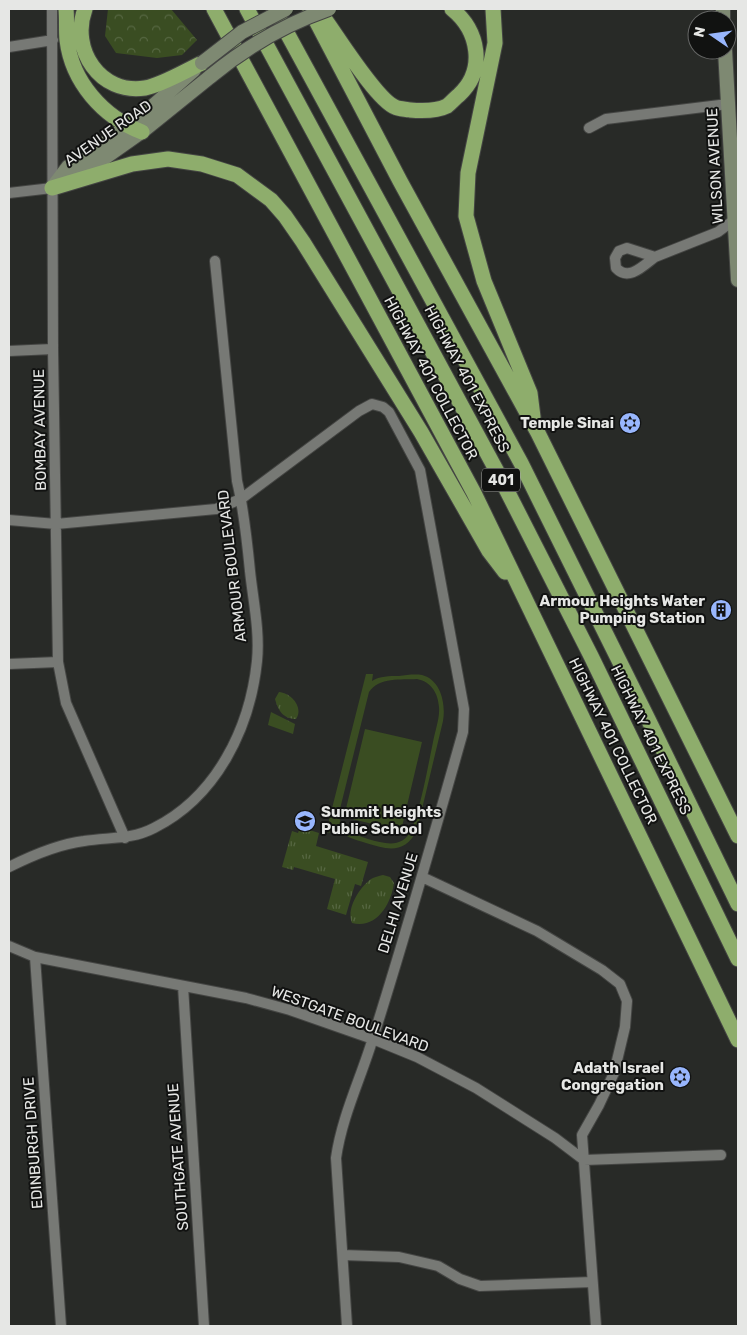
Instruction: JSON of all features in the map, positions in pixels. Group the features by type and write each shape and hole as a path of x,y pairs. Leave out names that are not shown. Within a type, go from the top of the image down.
{"highway":[{"path":"66,9 67,40 76,72 91,96 108,112 126,126 142,132"},
{"path":"85,9 81,18 81,41 85,56 94,69 112,83 129,89 145,88 202,63"},
{"path":"201,9 242,63"},
{"name":"HIGHWAY 401 COLLECTOR","path":"214,9 474,493 738,1040"},
{"name":"HIGHWAY 401 EXPRESS","path":"248,9 496,469 587,649 738,959"},
{"name":"HIGHWAY 401 EXPRESS","path":"274,9 521,464 738,904"},
{"path":"312,9 326,20 374,89 394,107 428,111 447,106 466,89 474,69 477,51 472,32 462,17 452,9"},
{"path":"312,9 400,181 534,426 738,836"},
{"path":"493,9 495,43 468,174 466,216 484,280 530,392 534,426"},
{"path":"52,188 132,164 168,159 202,164 237,174 271,200 303,242 421,432 490,551 527,601"}],"main road":[{"name":"AVENUE ROAD","path":"52,188 68,167 104,144 242,32 286,9"},
{"name":"AVENUE ROAD","path":"52,188 79,177 142,132 230,60 301,19 329,9"},
{"name":"WILSON AVENUE","path":"726,60 738,280"}],"street":[{"name":"BOMBAY AVENUE","path":"52,9 53,350 58,662 66,703 125,838"},
{"path":"9,47 53,40"},
{"path":"589,128 606,119 728,104"},
{"path":"9,193 52,188"},
{"path":"655,257 718,232 736,219"},
{"name":"ARMOUR BOULEVARD","path":"9,866 34,855 83,841 125,838 152,829 182,812 204,791 224,762 239,730 252,691 257,660 257,642 241,499 237,481 216,261"},
{"path":"9,351 53,350"},
{"name":"DELHI AVENUE","path":"241,499 358,412 372,404 383,407 389,412 420,470 464,709 463,732 422,877 373,1039 339,1136 336,1158 347,1326"},
{"path":"9,520 56,524 216,509 241,499"},
{"path":"9,664 58,662"},
{"path":"422,877 537,931 602,970 620,984 627,1001 625,1027 614,1073 582,1135 596,1326"},
{"name":"WESTGATE BOULEVARD","path":"9,946 35,957 246,998 373,1039 418,1057 476,1088 555,1138 584,1160"},
{"name":"EDINBURGH DRIVE","path":"35,957 61,1326"},
{"name":"SOUTHGATE AVENUE","path":"182,986 204,1326"},
{"path":"584,1160 721,1156"},
{"path":"343,1255 399,1257 438,1266 460,1279 480,1286 592,1282"}],"green space":[{"path":"108,9 171,9 197,40 182,55 157,58 116,53 105,36"},
{"path":"366,674 373,674 372,681 385,677 422,675 434,682 443,700 444,714 417,830 412,838 401,847 389,848 353,839 342,833 336,826 334,833 326,832","holes":["417,679 427,683 436,693 439,711 419,808 412,829 403,840 393,843 375,841 348,831 344,828 339,813 369,692 378,684 391,680"]},
{"path":"279,692 288,695 295,701 298,710 296,719 284,716 278,707 275,699"},
{"path":"271,712 295,724 293,734 268,725"},
{"path":"365,729 422,742 401,831 344,817"},
{"path":"300,827 319,833 316,846 368,862 361,886 355,884 346,915 327,909 335,879 294,867 293,870 282,867 292,831 298,833"},
{"path":"383,875 390,877 394,883 386,906 375,919 369,922 361,924 352,923 352,905 358,893 371,879"}],"place":[{"name":"Temple Sinai","path":"630,423"},
{"name":"Armour Heights Water Pumping Station","path":"721,610"},
{"name":"Summit Heights Public School","path":"305,821"},
{"name":"Adath Israel Congregation","path":"680,1077"}]}
